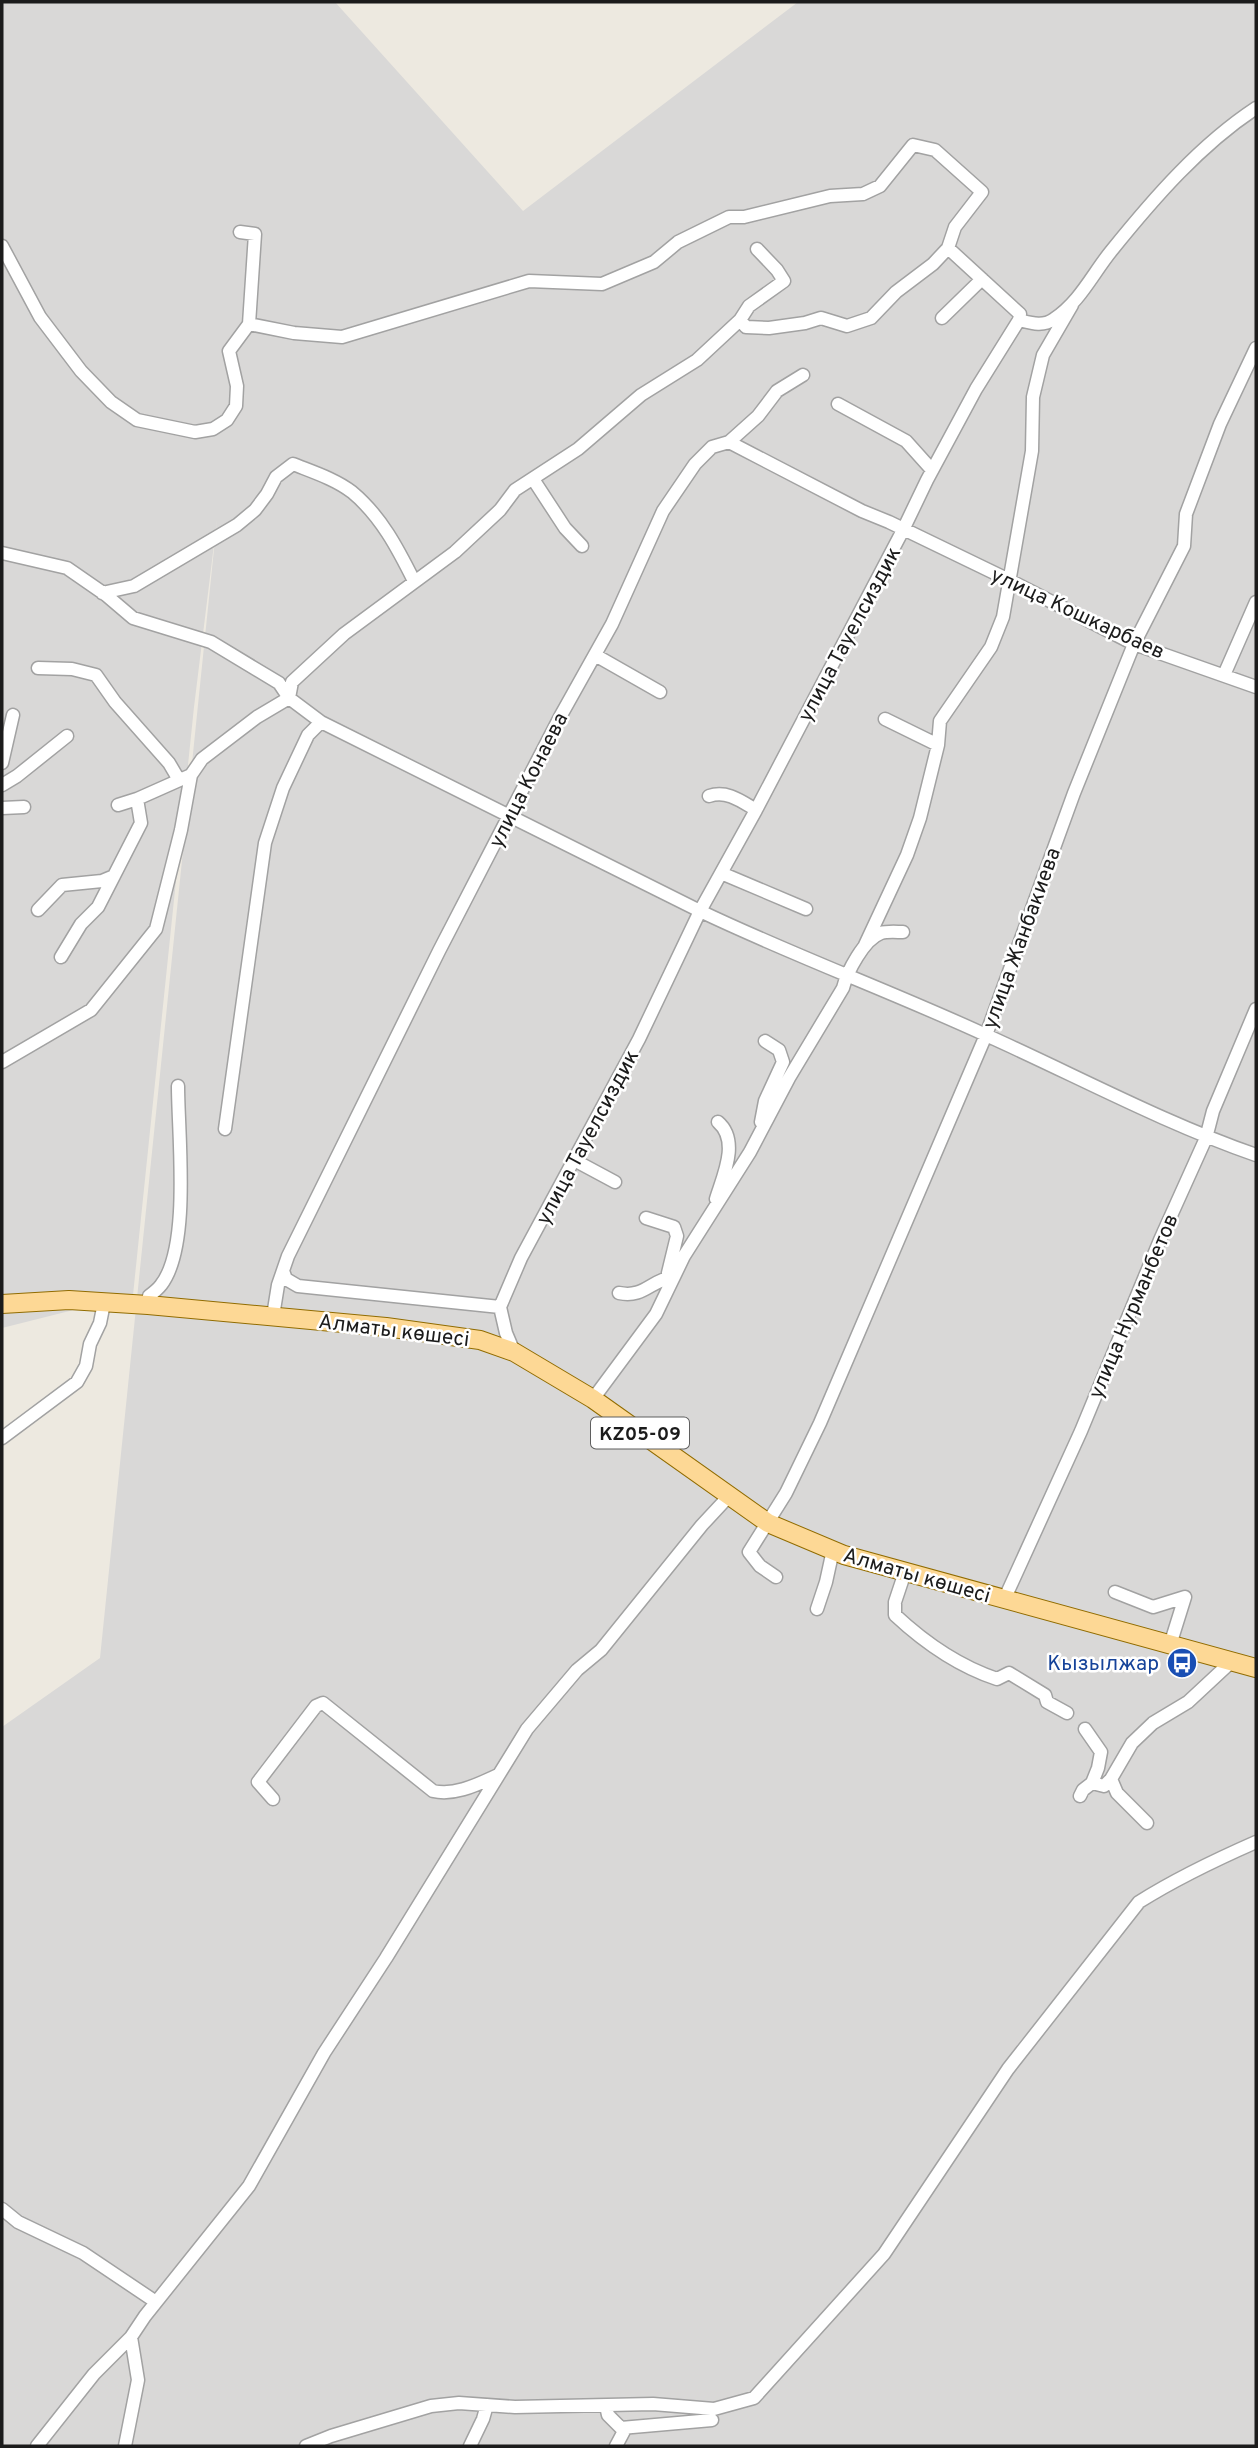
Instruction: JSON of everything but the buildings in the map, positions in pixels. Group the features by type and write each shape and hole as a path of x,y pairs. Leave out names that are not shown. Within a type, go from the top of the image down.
{"main road":[{"name":"Алматы көшесі","path":"2,1304 69,1300 148,1305 432,1332 480,1340 514,1352 593,1399 768,1523 833,1550 905,1572 1256,1668"}],"street":[{"path":"593,1399 656,1314 672,1277 759,1136 789,1078 843,988 846,975 865,945 907,855 920,818 938,745 940,721 991,647 1003,617 1032,451 1033,397 1047,349 1072,305 1109,253 1151,202 1228,127 1256,108"},
{"path":"249,324 294,333 342,337 529,281 602,284 654,262 678,243 729,217 744,217 830,196 863,194 880,186 913,145 935,150 982,192 955,227 948,248 933,264 896,292 871,318 847,326 821,318 769,328 747,327 740,320"},
{"path":"2,246 40,317 81,371 111,401 136,420 195,432 214,429 227,420 236,406 237,386 229,351 249,324 255,234 240,232"},
{"path":"948,248 1020,314 1019,320 1036,325 1052,321 1072,305"},
{"path":"118,804 137,799 185,778 202,759 257,717 289,698 292,682 300,674 344,634 455,552 500,510 515,490 578,449 641,395 697,360 740,320 749,306 784,281 757,250"},
{"path":"942,318 982,279"},
{"name":"улица Тауелсиздик","path":"500,1307 521,1258 639,1040 700,911 756,810 932,470 976,389 1019,320"},
{"path":"1036,325 1047,337 1047,349"},
{"name":"улица Жанбакиева","path":"776,1577 760,1566 749,1552 786,1493 820,1423 986,1035 1074,793 1134,644 1184,546 1186,514 1220,424 1256,348"},
{"name":"улица Конаева","path":"273,1316 283,1271 346,1138 510,816 612,624 663,511 695,464 712,447 729,442 758,416 777,391 803,375"},
{"path":"838,404 906,441 932,470"},
{"path":"729,442 903,530"},
{"path":"102,593 134,586 237,525 256,510 276,477 293,464 330,479 352,492 386,528 414,582"},
{"path":"533,479 565,528 582,546"},
{"name":"улица Кошкарбаев","path":"903,530 1134,644 1256,687"},
{"path":"2,553 67,568 133,618 211,642 279,683 289,698 321,722 700,911 986,1035 1206,1138 1256,1155"},
{"path":"1224,676 1256,602"},
{"path":"594,655 660,692"},
{"path":"38,668 72,668 96,675 115,702 169,764 185,778"},
{"path":"2,763 13,715"},
{"path":"885,719 938,745"},
{"path":"225,1129 265,843 283,788 308,735 321,722"},
{"path":"2,785 67,736"},
{"path":"2,1062 91,1010 156,929 181,830 185,778"},
{"path":"709,796 719,793 732,796 756,810"},
{"path":"61,957 81,924 98,907 141,823 137,799"},
{"path":"2,808 23,807"},
{"path":"721,873 806,909"},
{"path":"38,910 62,885 102,881 114,876"},
{"path":"865,945 881,933 903,932"},
{"name":"улица Нурманбетов","path":"1004,1600 1071,1454 1165,1228 1206,1138 1213,1111 1256,1009"},
{"path":"759,1136 765,1101 783,1062 779,1050 765,1041"},
{"path":"148,1305 149,1296 162,1285 169,1271 177,1244 182,1203 178,1086"},
{"path":"708,1219 727,1164 730,1141 718,1122"},
{"path":"574,1160 615,1182"},
{"path":"646,1218 674,1227 677,1236 668,1273 672,1277"},
{"path":"283,1271 286,1279 298,1286 500,1307 514,1352"},
{"path":"619,1293 632,1296 647,1290 662,1279 672,1277"},
{"path":"2,1438 77,1382 86,1366 90,1344 100,1323 104,1303"},
{"path":"37,2446 93,2374 131,2337 249,2186 324,2053 386,1958 527,1729 577,1670 601,1650 693,1536 729,1496"},
{"path":"817,1609 827,1582 833,1550"},
{"path":"905,1572 895,1602 895,1615 916,1634 976,1672 997,1679 1009,1674 1045,1695 1047,1702 1067,1713"},
{"path":"1115,1592 1153,1607 1185,1597 1170,1646"},
{"path":"1091,1783 1104,1786 1132,1743 1153,1723 1188,1702 1231,1662"},
{"path":"273,1799 258,1782 317,1706 323,1703 433,1791 460,1791 499,1775"},
{"path":"1080,1796 1091,1783 1101,1752 1085,1729"},
{"path":"1111,1779 1117,1793 1147,1823"},
{"path":"306,2446 431,2406 459,2403 515,2407 653,2404 714,2409 754,2398 884,2254 1008,2069 1139,1902 1168,1883 1256,1842"},
{"path":"2,2209 18,2222 83,2253 156,2302"},
{"path":"125,2446 138,2380 131,2337"},
{"path":"470,2446 483,2420 487,2404"},
{"path":"606,2406 608,2415 624,2431 615,2446"},
{"path":"621,2428 712,2420"}],"shaded area":[{"path":"2,2 335,2 523,211 798,2 1256,2 1256,2446 2,2446 2,1727 100,1658 217,520 194,707 133,1295 2,1328"}],"place":[{"name":"Кызылжар","path":"1182,1663"}]}
